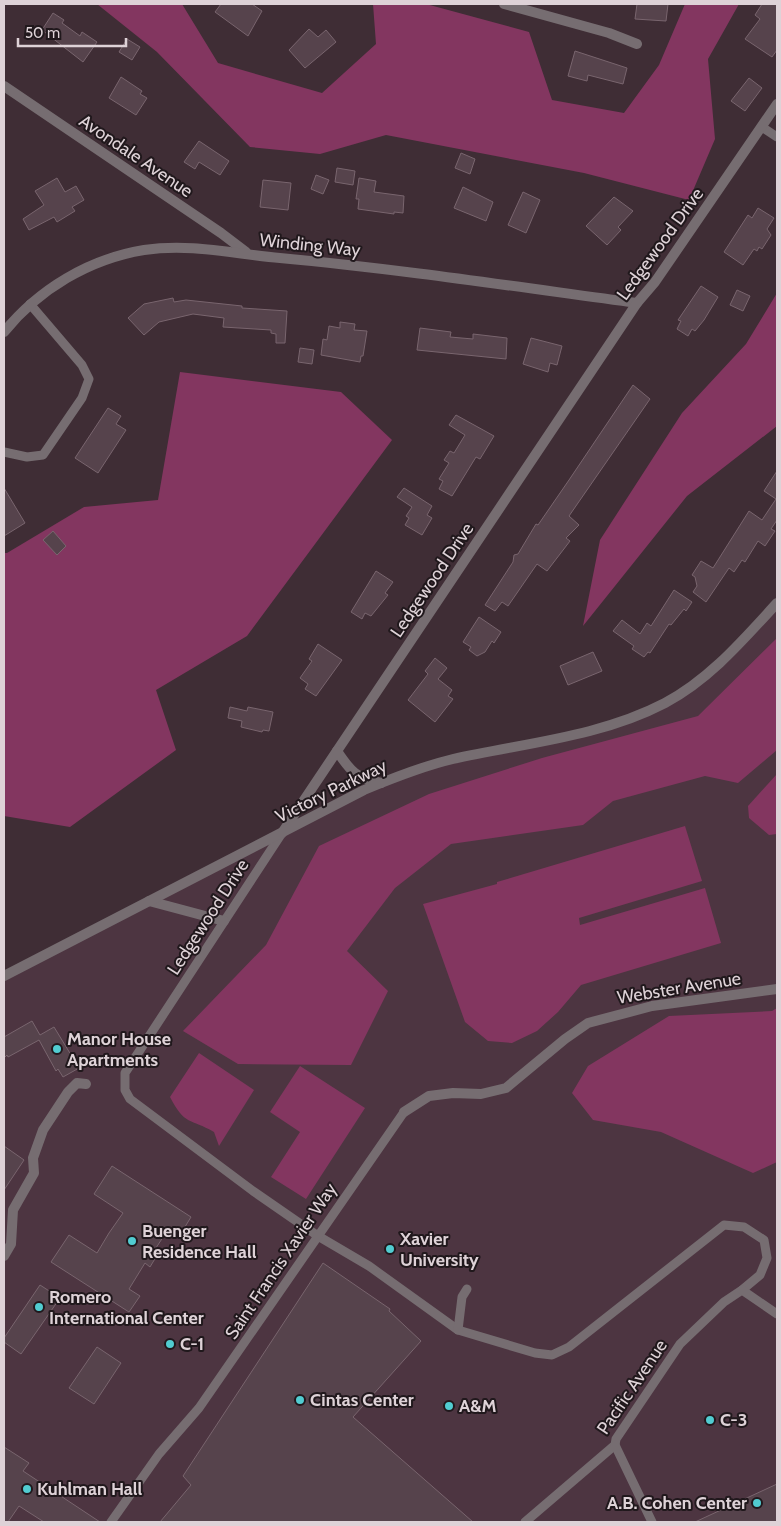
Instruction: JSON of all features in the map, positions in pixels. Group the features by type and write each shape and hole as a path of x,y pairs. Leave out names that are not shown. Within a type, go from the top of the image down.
{"street":[{"path":"504,4 609,33 636,44"},
{"name":"Avondale Avenue","path":"4,86 221,233 249,255"},
{"name":"Ledgewood Drive","path":"282,833 637,303 655,282 777,104"},
{"name":"Winding Way","path":"4,332 30,304 68,277 92,265 144,250 197,247 637,303"},
{"name":"Victory Parkway","path":"4,976 282,833 322,810 382,783 451,759 610,726 642,714 666,702 708,673 736,648 777,603"},
{"path":"337,751 350,772 364,779 382,783"},
{"path":"149,901 224,921"},
{"name":"Webster Avenue","path":"404,1112 429,1096 453,1093 481,1094 506,1088 565,1039 588,1023 602,1018 652,1006 777,989"},
{"path":"4,1256 11,1244 7,1233 13,1210 34,1173 34,1158 43,1130 68,1092 77,1083 86,1084"}],"lane":[{"path":"762,126 777,137"},
{"path":"4,452 27,457 43,455 82,398 89,378 82,365 30,304"},
{"name":"Ledgewood Drive","path":"124,1080 125,1073 282,833"},
{"name":"Pacific Avenue","path":"124,1080 130,1099 208,1158 318,1236 370,1266 458,1330 535,1353 552,1355 569,1347 724,1225 744,1227 764,1240 767,1258 760,1275 724,1302 680,1344 616,1439 615,1445 525,1522"},
{"name":"Saint Francis Xavier Way","path":"111,1522 159,1454 194,1414 404,1112"},
{"path":"458,1330 462,1297 467,1289"},
{"path":"742,1290 777,1314"},
{"path":"615,1445 652,1522"}],"shaded area":[{"path":"97,4 182,4 218,63 322,93 376,44 373,4 426,4 529,32 552,100 624,113 659,65 685,4 739,4 708,59 715,139 689,200 584,173 386,135 320,154 250,147 157,52"},
{"path":"777,293 777,426 687,496 583,626 600,540 682,413 746,344"},
{"path":"180,372 341,392 392,440 247,636 156,690 176,750 70,827 4,816 4,553 84,507 158,500"},
{"name":"Xavier University","path":"777,603 777,1522 4,1522 4,976 407,773 610,726 695,684"},
{"path":"777,638 777,750 738,783 705,776 613,801 583,825 451,844 395,888 347,951 388,991 351,1065 238,1064 183,1031 266,945 319,846 429,794 542,758 698,716"},
{"path":"777,774 777,834 769,835 749,818 748,806"},
{"path":"685,826 702,881 579,918 580,925 705,888 721,943 581,985 558,1012 537,1031 512,1043 488,1041 465,1022 423,904 497,884 497,882"},
{"path":"777,1008 777,1162 753,1173 661,1132 593,1120 572,1093 588,1066 669,1016 772,1011"},
{"path":"199,1053 254,1090 219,1146 214,1132 184,1117 170,1097"},
{"path":"300,1066 365,1108 306,1199 271,1177 300,1132 270,1112"}],"building":[{"path":"221,4 252,4 262,11 248,36 215,12"},
{"path":"637,4 668,4 666,21 635,19"},
{"path":"762,4 777,4 777,50 772,57 745,39 760,19 755,15"},
{"path":"53,13 64,20 62,23 80,36 82,32 97,42 83,62 42,30"},
{"path":"309,29 318,37 326,30 336,42 305,68 289,50"},
{"path":"127,39 140,47 132,60 119,52"},
{"path":"575,51 627,68 623,84 588,75 587,81 568,76"},
{"path":"121,77 142,91 140,94 147,98 136,115 109,98"},
{"path":"749,78 762,88 745,111 731,101"},
{"path":"199,141 229,161 220,175 199,162 195,169 184,162"},
{"path":"461,153 475,159 470,174 455,168"},
{"path":"337,168 355,171 353,185 335,182"},
{"path":"316,175 329,180 323,194 311,189"},
{"path":"57,178 65,192 76,186 84,200 72,207 75,211 57,222 54,217 29,230 23,219 44,205 35,191"},
{"path":"359,178 376,181 374,192 404,196 403,213 394,212 394,214 358,209 359,199 356,199"},
{"path":"263,180 291,183 288,210 260,207"},
{"path":"463,187 493,202 486,221 454,208"},
{"path":"523,192 540,200 526,233 508,225"},
{"path":"614,197 633,211 618,227 621,230 607,245 586,226"},
{"path":"758,208 774,218 767,229 771,235 762,249 759,247 757,251 754,249 743,265 724,252 748,215 752,218"},
{"path":"701,286 718,297 704,320 695,331 692,329 688,336 677,329 681,321 678,320"},
{"path":"737,290 750,296 743,311 730,305"},
{"path":"173,298 174,302 186,300 242,306 242,308 287,311 285,343 276,343 276,334 271,333 271,330 223,327 224,318 193,314 159,322 144,335 128,318 144,304"},
{"path":"340,322 355,324 354,330 367,331 363,356 361,356 360,362 321,355 323,339 327,340 329,326 340,328"},
{"path":"420,328 451,332 450,337 473,339 473,334 507,338 506,359 417,350"},
{"path":"531,338 562,346 557,365 550,363 548,372 523,364"},
{"path":"300,348 314,350 312,364 298,362"},
{"path":"633,385 650,399 569,516 579,525 566,538 570,541 547,571 537,564 508,606 502,602 495,611 485,605 513,562 514,555 518,554 536,524 538,525"},
{"path":"108,408 121,416 116,424 126,430 98,473 75,458"},
{"path":"456,415 494,436 480,459 476,457 452,496 439,489 443,481 439,479 449,463 444,460 450,451 454,453 465,435 449,425"},
{"path":"777,471 777,520 771,529 775,531 765,546 758,541 745,562 742,560 734,572 729,568 706,602 693,592 697,586 695,577 692,575 701,561 713,568 749,511 762,520 776,499 764,491"},
{"path":"4,488 25,523 4,536"},
{"path":"404,488 432,506 427,515 432,518 422,535 405,525 409,518 406,516 412,507 397,497"},
{"path":"53,531 66,546 57,555 43,540"},
{"path":"376,571 393,582 385,593 388,595 371,616 365,613 362,619 351,612"},
{"path":"674,590 692,602 686,611 684,609 671,625 669,624 650,653 648,652 644,657 632,649 634,646 613,631 622,620 640,634 647,623 651,626"},
{"path":"479,617 501,632 485,652 477,656 469,650 471,647 463,642"},
{"path":"318,644 342,660 316,696 305,689 308,684 300,678 312,661 309,659"},
{"path":"593,652 602,671 568,685 560,666"},
{"path":"435,658 447,668 438,679 452,690 448,696 453,699 435,722 408,700 428,674 425,671"},
{"path":"230,707 247,711 248,707 273,712 269,731 263,730 262,732 241,727 242,721 228,718"},
{"name":"Manor House Apartments","path":"32,1021 40,1035 54,1027 79,1068 63,1077 58,1069 56,1071 39,1040 4,1058 4,1037"},
{"path":"4,1146 24,1160 4,1190"},
{"name":"Buenger Residence Hall","path":"112,1166 191,1217 180,1235 169,1228 152,1254 156,1257 150,1267 145,1263 129,1289 140,1296 129,1312 51,1262 69,1235 97,1253 123,1213 94,1194"},
{"name":"Cintas Center","path":"323,1263 390,1309 389,1311 421,1341 353,1417 473,1522 160,1522 191,1485 183,1476"},
{"path":"40,1285 60,1298 21,1354 4,1342 4,1338"},
{"path":"97,1347 121,1363 94,1404 69,1388"},
{"name":"Kuhlman Hall","path":"4,1447 29,1463 23,1471 100,1522 44,1522 19,1506 8,1522 4,1522"},
{"name":"A.B. Cohen Center","path":"777,1484 777,1522 695,1522"}],"place":[{"name":"Manor House Apartments","path":"57,1049"},
{"name":"Buenger Residence Hall","path":"132,1241"},
{"name":"Xavier University","path":"390,1249"},
{"name":"Romero International Center","path":"39,1307"},
{"name":"C-1","path":"170,1344"},
{"name":"Cintas Center","path":"300,1400"},
{"name":"A&M","path":"449,1406"},
{"name":"C-3","path":"710,1420"},
{"name":"Kuhlman Hall","path":"27,1489"},
{"name":"A.B. Cohen Center","path":"757,1503"}]}
